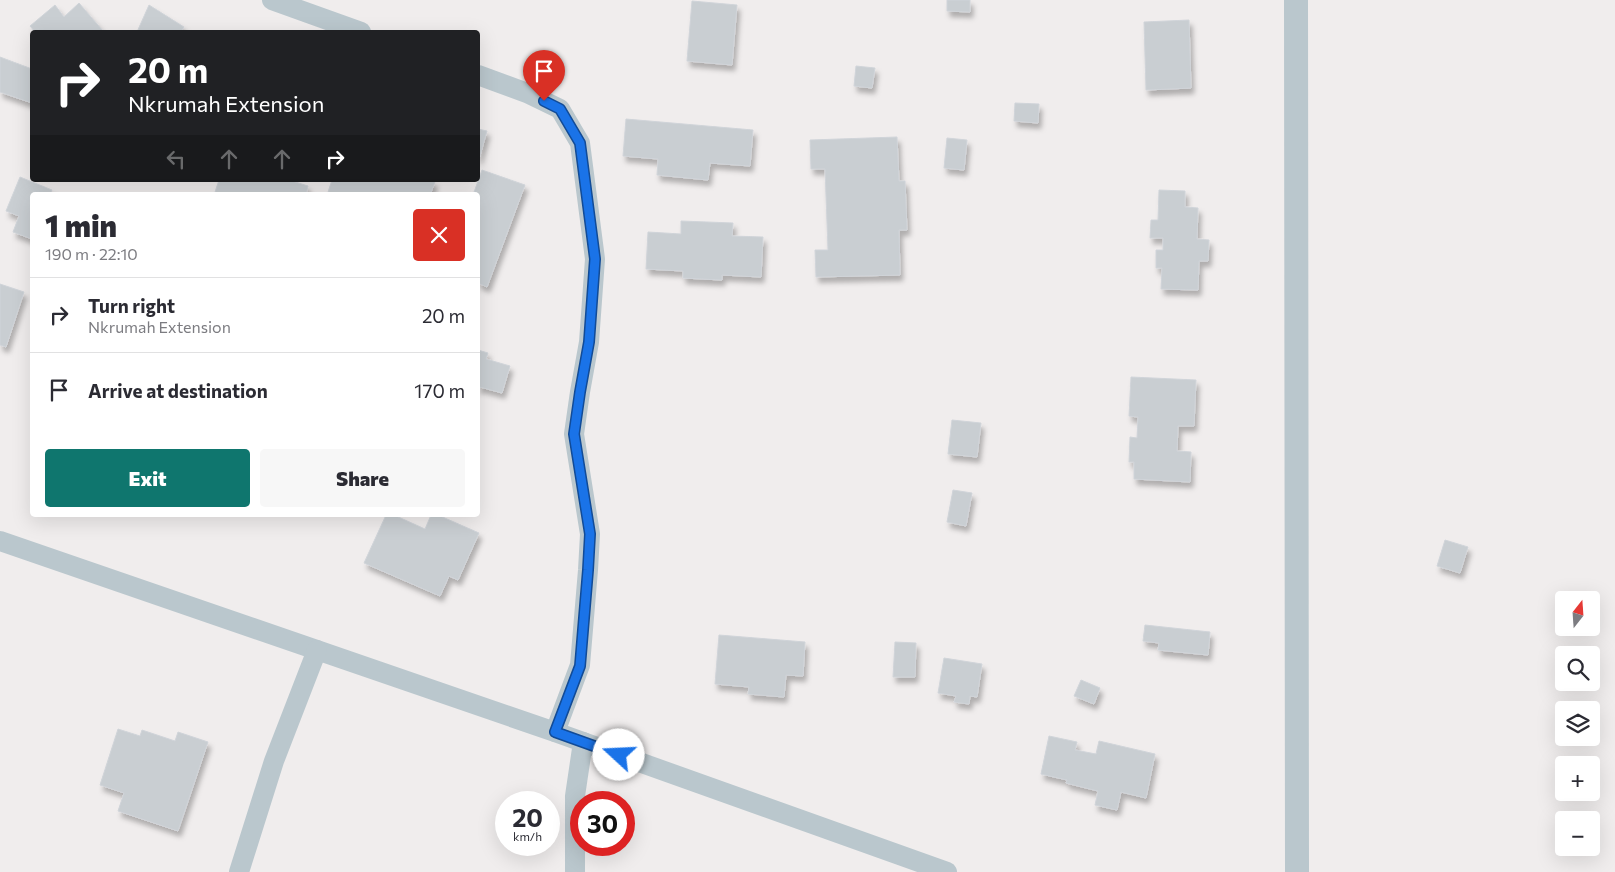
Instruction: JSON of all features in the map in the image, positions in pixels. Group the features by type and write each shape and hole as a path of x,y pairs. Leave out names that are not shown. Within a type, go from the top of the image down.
{"street":[{"path":"272,0 355,30"},
{"path":"1296,0 1296,872"},
{"path":"480,75 528,93 560,109 580,143 595,259 589,342 574,434 590,534 580,666 555,732"},
{"path":"0,542 555,732 947,872"},
{"path":"240,872 274,761 317,650"},
{"path":"575,872 575,796 583,742"}],"building":[{"path":"947,0 970,0 970,12 947,11"},
{"path":"692,1 737,5 732,65 687,61"},
{"path":"79,3 102,30 33,30 30,26 55,5 64,17"},
{"path":"149,5 184,27 182,30 138,30"},
{"path":"1189,20 1191,88 1146,90 1144,22"},
{"path":"0,57 30,68 30,102 0,92"},
{"path":"856,66 875,68 872,88 854,86"},
{"path":"1015,103 1039,104 1038,123 1014,121"},
{"path":"626,119 753,130 750,166 710,163 708,180 657,175 658,159 623,156"},
{"path":"480,129 487,131 480,156"},
{"path":"897,137 899,181 905,181 907,230 899,230 900,275 816,277 815,250 828,250 825,169 811,169 810,140"},
{"path":"947,138 967,140 964,170 944,168"},
{"path":"482,170 525,185 487,287 480,284 480,192 474,192 478,182 480,182"},
{"path":"20,177 52,190 51,192 30,192 30,238 13,232 19,216 6,211"},
{"path":"218,182 295,182 308,186 307,192 215,192"},
{"path":"331,182 435,182 431,192 328,192"},
{"path":"1159,190 1185,191 1185,207 1198,208 1197,239 1209,240 1208,261 1199,261 1198,290 1161,289 1162,268 1156,268 1156,250 1163,250 1163,238 1150,238 1151,220 1158,220"},
{"path":"681,221 733,223 732,236 763,237 761,277 722,275 722,280 683,278 683,271 646,269 648,232 681,234"},
{"path":"0,284 24,292 6,347 0,345"},
{"path":"480,351 488,353 486,359 510,366 502,393 480,387"},
{"path":"1131,377 1196,380 1194,426 1178,426 1177,451 1191,452 1190,482 1134,479 1134,462 1129,462 1130,437 1137,438 1138,417 1129,416"},
{"path":"952,420 981,423 977,457 948,454"},
{"path":"953,490 972,493 966,526 947,522"},
{"path":"385,517 398,517 425,529 430,517 443,517 479,533 458,580 449,576 440,596 364,563"},
{"path":"1445,540 1468,547 1460,573 1437,566"},
{"path":"1145,625 1210,632 1208,655 1158,650 1159,643 1143,641"},
{"path":"719,635 805,642 803,676 786,675 784,697 748,694 749,687 715,684"},
{"path":"895,642 916,643 915,677 893,677"},
{"path":"944,658 982,664 977,697 970,696 969,704 954,702 956,696 938,693"},
{"path":"1081,680 1100,688 1094,704 1074,696"},
{"path":"118,729 140,736 142,730 175,741 178,732 208,742 178,831 118,811 124,793 100,785"},
{"path":"1049,736 1077,742 1075,750 1096,754 1099,741 1155,754 1146,798 1121,792 1117,810 1095,805 1098,791 1066,783 1067,780 1041,774"}],"route":[{"path":"544,101 560,109 580,143 595,259 594,294 589,342 574,434 590,534 580,666 555,732 619,755"}]}
